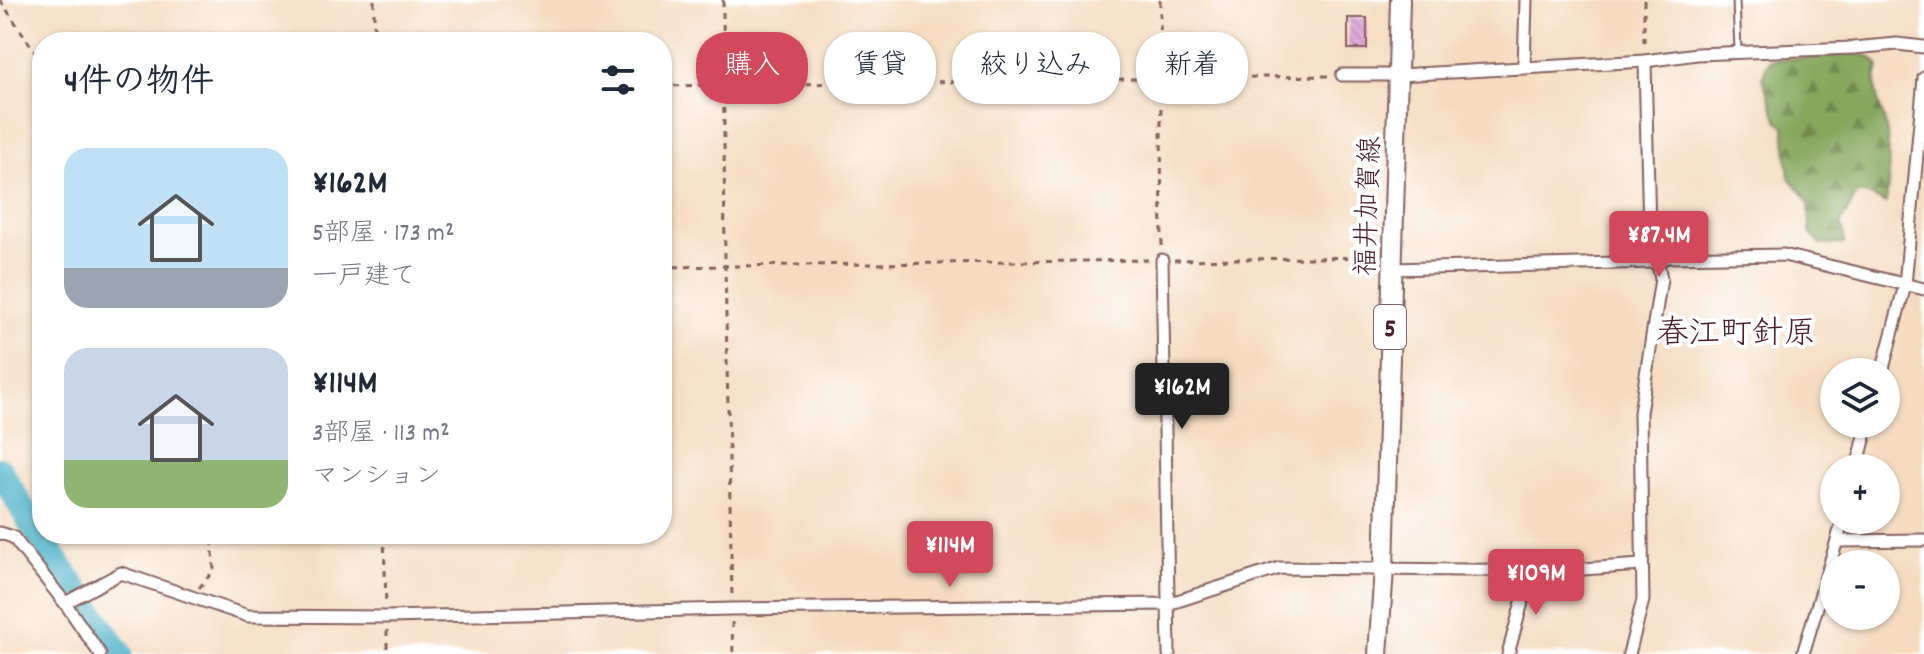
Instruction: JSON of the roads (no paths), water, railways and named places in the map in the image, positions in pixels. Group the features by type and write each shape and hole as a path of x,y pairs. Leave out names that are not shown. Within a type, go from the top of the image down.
{"main road":[{"name":"福井加賀線","path":"1379,653 1400,0"}],"street":[{"path":"1524,68 1526,0"},
{"path":"1342,75 1399,75 1645,61 1697,54 1897,44 1924,47"},
{"path":"1629,654 1643,600 1640,413 1661,279 1654,242 1649,233 1645,61"},
{"path":"1886,358 1905,285 1924,78"},
{"path":"1392,263 1657,262 1668,257 1784,255 1924,289"},
{"path":"1162,260 1169,654"},
{"path":"0,533 13,537 68,601 100,654"},
{"path":"1803,654 1840,534"},
{"path":"1838,541 1924,540"},
{"path":"68,601 121,573 248,616 387,617 1168,604 1280,568 1533,570 1642,565"},
{"path":"1508,654 1533,570"}],"lane":[{"path":"1736,0 1738,52"}],"waterway":[{"path":"0,470 32,525"},
{"path":"45,544 120,654"}],"district":[{"name":"春江町針原","path":"1736,331"}]}
